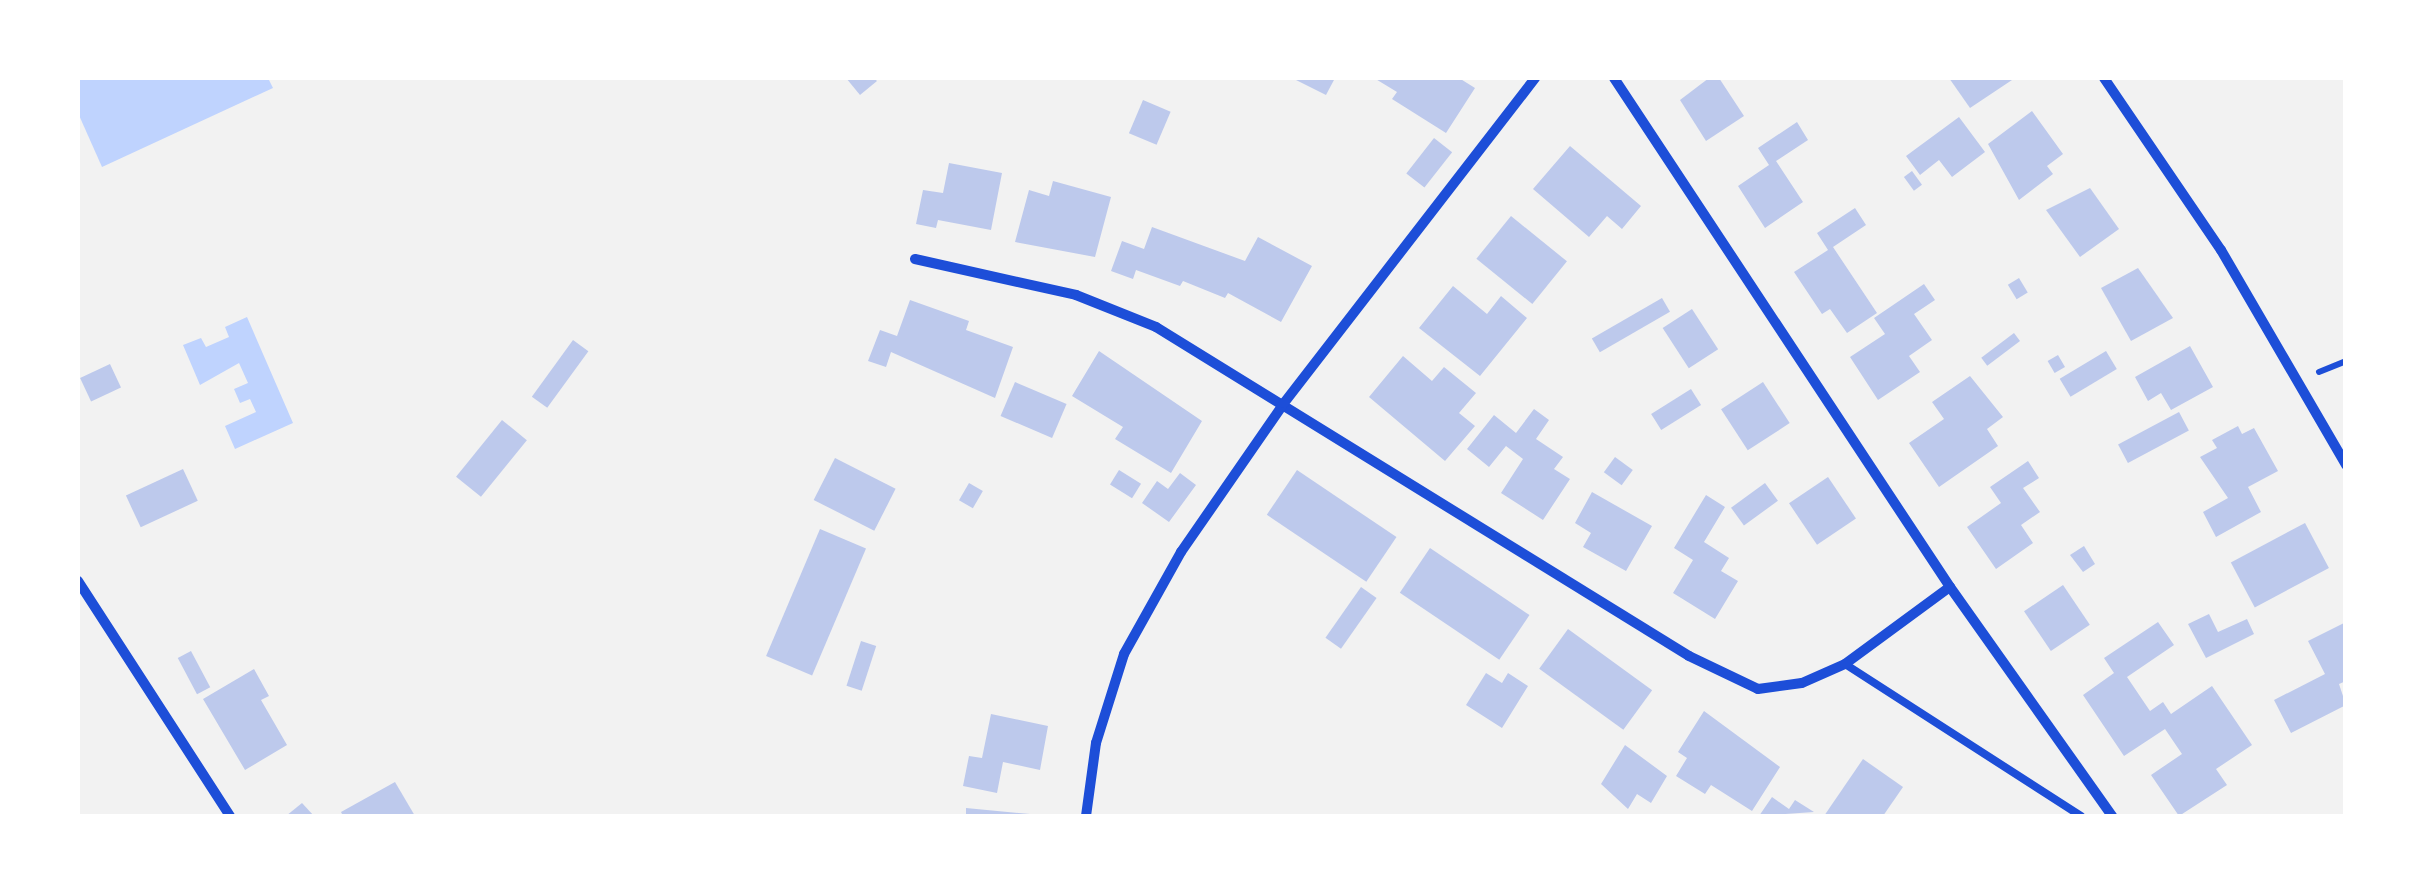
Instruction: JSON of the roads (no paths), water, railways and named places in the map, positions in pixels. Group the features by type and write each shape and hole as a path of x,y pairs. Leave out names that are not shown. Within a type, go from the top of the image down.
{"street":[{"path":"1086,816 1096,743 1124,654 1181,552 1284,403 1535,78"},
{"path":"1614,78 1950,587 2112,816"},
{"path":"2104,78 2221,250 2346,465"},
{"path":"915,259 1076,295 1156,327 1689,656 1758,689 1802,683 1845,664 1950,587"},
{"path":"78,581 230,816"}],"lane":[{"path":"1845,664 2081,816"}],"water":[{"path":"78,78 268,78 273,88 102,167 78,113"},
{"path":"247,317 293,423 235,449 225,426 256,412 250,399 240,403 234,389 248,383 239,363 200,385 183,345 201,338 206,347 229,337 225,327"}]}
